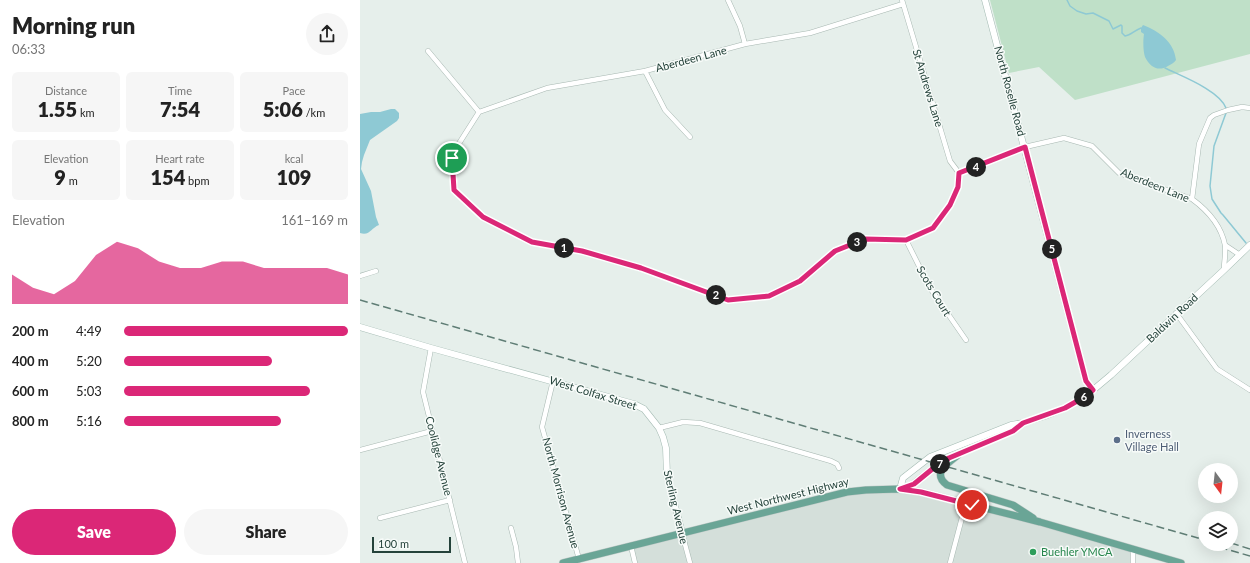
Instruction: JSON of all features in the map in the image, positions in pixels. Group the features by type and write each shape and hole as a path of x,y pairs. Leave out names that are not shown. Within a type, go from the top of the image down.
{"main road":[{"name":"North Roselle Road","path":"985,0 1086,381 1093,390"},
{"name":"Baldwin Road","path":"1023,423 1065,408 1093,390 1250,245"},
{"name":"West Colfax Street","path":"360,327 634,404 644,409 659,428"},
{"path":"900,489 914,484 939,464 1013,431 1023,423"},
{"path":"900,489 903,478 930,457 1011,425 1023,423"},
{"name":"Sterling Avenue","path":"659,428 665,442 668,475 682,533"},
{"path":"958,455 942,468 940,476 942,482 947,485 1013,505 1040,522"},
{"name":"West Northwest Highway","path":"563,563 847,492 900,489 921,492 1040,522 1181,563"}],"street":[{"path":"728,0 740,26 745,44"},
{"name":"Aberdeen Lane","path":"479,112 547,88 644,71 745,44 810,33 903,2"},
{"name":"St Andrews Lane","path":"903,2 950,161 959,173"},
{"path":"428,51 479,112 458,145 452,158 454,190 483,217 532,242 582,251 641,268 728,300 769,296 800,281 835,251 865,239 906,240 933,228 950,205 958,187 959,173"},
{"path":"644,71 665,110 690,137"},
{"path":"1192,199 1199,144 1210,118 1228,110 1250,108"},
{"name":"Aberdeen Lane","path":"959,173 1025,147 1064,138 1092,146 1119,173 1192,199 1202,206 1211,216 1225,245 1224,270"},
{"name":"Scots Court","path":"906,240 930,288 966,340"},
{"path":"1225,245 1240,255"},
{"path":"360,276 376,271"},
{"path":"1176,313 1217,369 1250,390"},
{"name":"Coolidge Avenue","path":"431,348 423,392 465,563"},
{"name":"North Morrison Avenue","path":"553,381 542,427 579,559"},
{"path":"659,428 683,422 700,423 831,461 837,464 839,468"},
{"path":"360,450 432,431"},
{"path":"380,518 450,500"},
{"path":"950,563 964,510 967,504"},
{"path":"511,528 518,563"},
{"name":"Sterling Avenue","path":"682,533 690,563"},
{"path":"631,546 635,563"},
{"path":"1133,550 1133,563"}],"shaded area":[{"path":"847,492 921,492 1133,550 1133,563 635,563 631,546"}],"green space":[{"path":"990,0 1250,0 1250,54 1075,100 1039,67 1009,73"}],"water":[{"path":"1143,25 1155,30 1165,38 1175,54 1176,60 1174,62 1161,69 1155,68 1149,63 1144,52 1144,34 1141,32"},
{"path":"395,109 399,113 399,118 370,140 362,162 361,169 371,191 379,225 368,233 363,234 360,233 360,114 380,112"}],"waterway":[{"path":"1067,0 1070,6 1077,11 1086,14 1093,13 1109,21 1113,29 1121,25 1122,33 1125,36 1141,28"},
{"path":"1165,68 1199,84 1216,95 1226,108"},
{"path":"1226,113 1214,146 1210,186 1212,199 1221,213 1246,243"}],"railway":[{"path":"360,300 1198,538"},
{"path":"1238,545 1250,549"},
{"path":"1232,551 1250,556"}],"place":[{"name":"Inverness Village Hall","path":"1117,440"},
{"name":"Buehler YMCA","path":"1033,552"}],"route":[{"path":"452,158 454,190 483,217 532,242 582,251 641,268 728,300 769,296 800,281 835,251 865,239 906,240 933,228 950,205 958,187 959,173 1025,147 1086,381 1093,390 1086,396 1065,408 1023,423 1013,431 949,458 936,466 914,484 900,489 921,492 972,505"}]}
